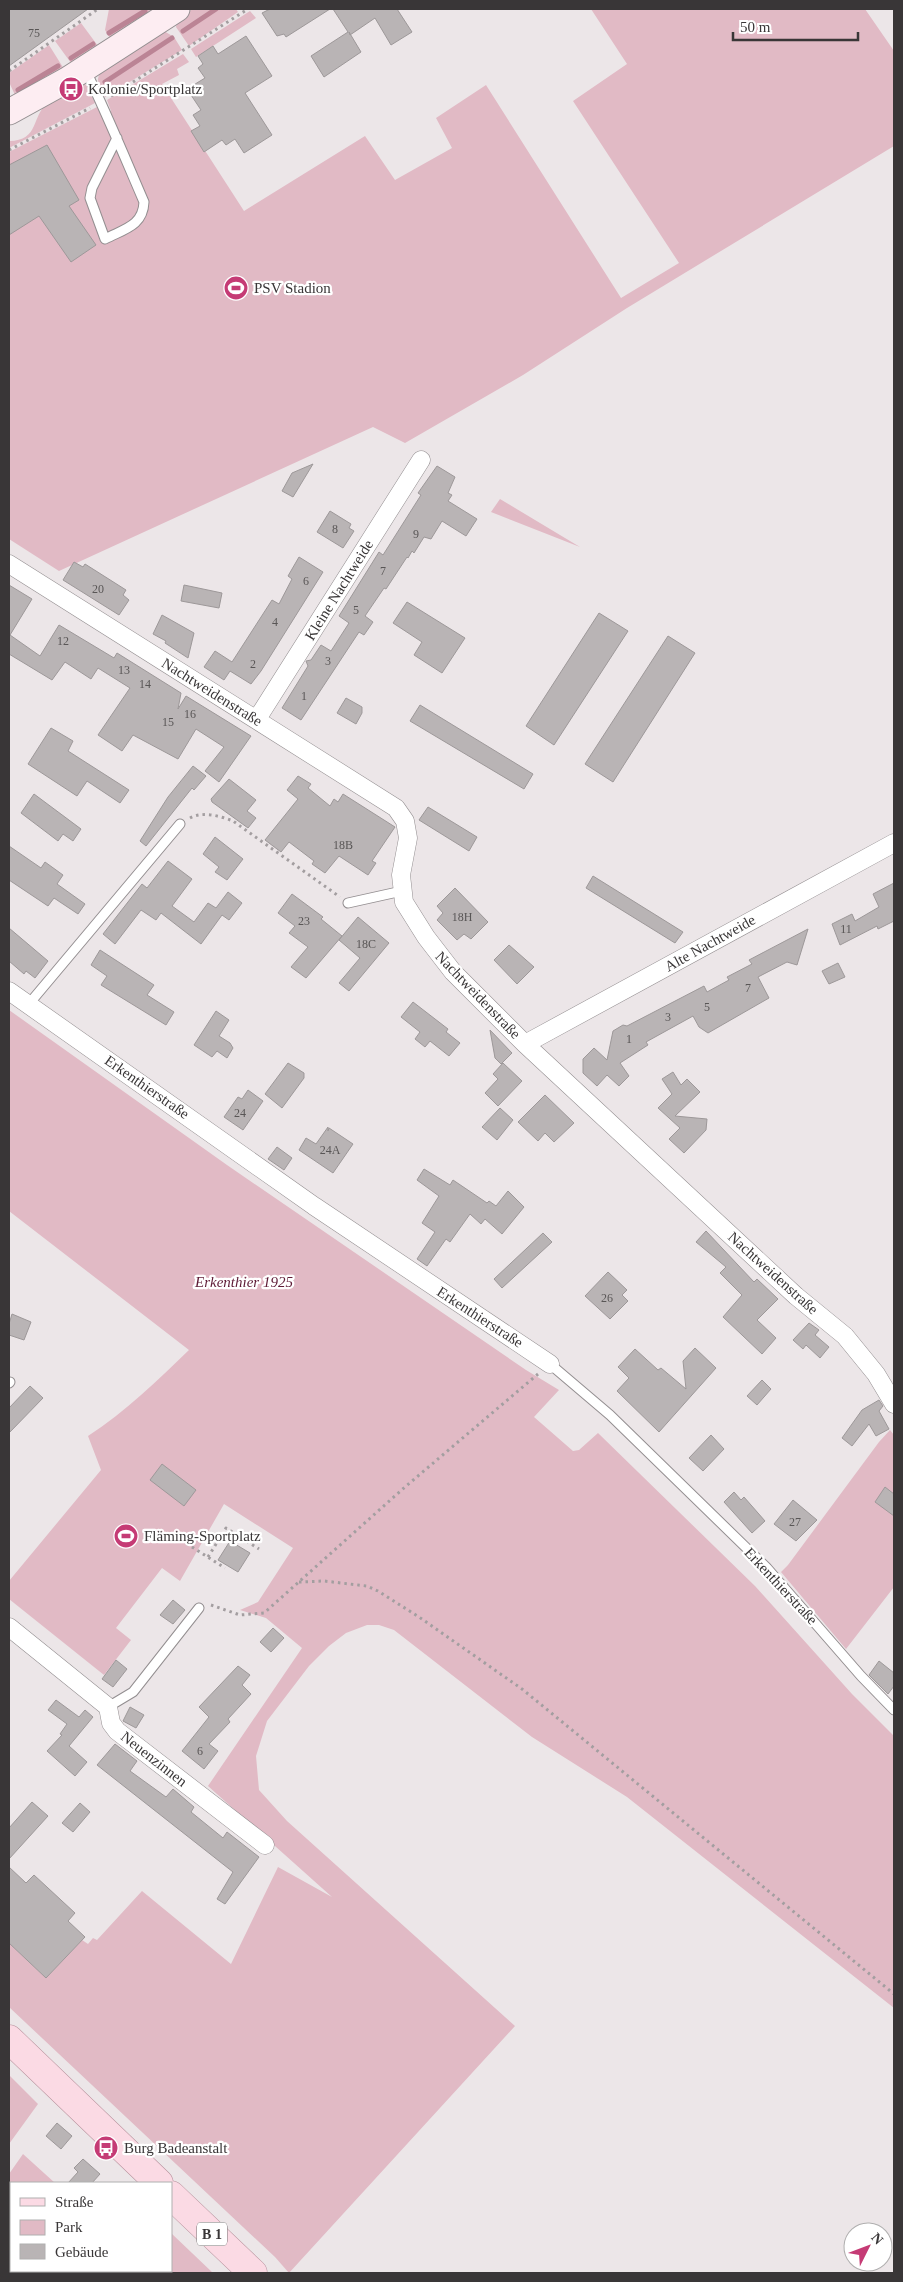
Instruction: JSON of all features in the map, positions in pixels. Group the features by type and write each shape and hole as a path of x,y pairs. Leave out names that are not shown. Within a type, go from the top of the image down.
{"main road":[{"path":"9,2038 158,2182"},
{"name":"B 1","path":"172,2196 253,2273"}],"street":[{"path":"9,112 85,68 177,9"},
{"name":"Kleine Nachtweide","path":"257,719 421,460"},
{"name":"Nachtweidenstraße","path":"9,564 387,801 401,813 405,821 408,838 402,875 402,891 409,913 442,959 525,1044 796,1296 845,1336 876,1374 894,1404"},
{"name":"Alte Nachtweide","path":"525,1044 894,843"},
{"name":"Erkenthierstraße","path":"9,991 314,1206 550,1364"},
{"name":"Neuenzinnen","path":"9,1627 108,1707 111,1723 118,1731 265,1845"}],"lane":[{"path":"85,68 117,138 144,202 144,214 137,222 105,239 90,198 92,188 117,138"},
{"path":"28,1005 180,824"},
{"path":"348,904 402,891"},
{"name":"Erkenthierstraße","path":"550,1364 610,1414 767,1568 861,1676 894,1710"},
{"path":"108,1707 133,1692 199,1608"}],"path":[{"path":"9,71 98,9"},
{"path":"9,150 101,102 248,9"},
{"path":"180,824 194,816 211,815 222,816 233,821 348,904"},
{"path":"199,1608 209,1604 240,1615 264,1613 405,1487 550,1364"},
{"path":"208,1557 226,1528 259,1549"},
{"path":"170,1533 225,1568"},
{"path":"299,1582 324,1581 367,1586 378,1591 427,1623 522,1689 894,1994"}],"green space":[{"path":"109,9 149,9 151,12 110,38 105,30"},
{"path":"192,9 236,9 238,12 189,46 176,27 177,22"},
{"name":"PSV Stadion","path":"591,9 865,9 894,51 894,146 627,308 523,375 405,443 373,427 59,571 9,539 9,208 19,202 9,175 9,152 97,107 102,116 111,111 107,100 183,54 189,62 177,69 179,75 162,84 244,211 365,136 395,180 452,148 436,118 486,85 621,298 679,263 573,101 627,64"},
{"path":"250,11 256,18 196,57 191,49"},
{"path":"81,23 98,46 71,63 55,41"},
{"path":"164,31 174,37 182,50 105,97 100,89 98,79 107,66 126,52"},
{"path":"49,45 64,69 15,95 9,82 9,73"},
{"path":"83,82 95,103 9,148 9,141 26,137 34,126 39,114 48,103"},
{"path":"500,499 580,547 491,512"},
{"name":"Erkenthier 1925","path":"9,1010 227,1165 526,1370 559,1390 534,1417 573,1451 579,1450 598,1433 755,1586 852,1694 894,1736 894,2008 627,1797 532,1737 394,1630 379,1625 367,1625 346,1633 329,1646 309,1666 267,1721 256,1756 259,1790 287,1821 515,2026 289,2273 275,2257 9,2007 9,1943 46,1978 82,1940 88,1944 93,1938 97,1940 142,1891 231,1964 278,1867 332,1897 208,1786 302,1648 266,1618 240,1610 258,1602 293,1548 224,1504 180,1581 162,1568 116,1628 131,1640 104,1675 9,1599 9,1581 101,1470 88,1436 128,1406 189,1350 9,1211"},
{"path":"890,1430 894,1435 894,1587 846,1649 781,1572"},
{"path":"9,2075 38,2104 9,2144"},
{"path":"23,2154 54,2182 10,2182 10,2272 172,2272 172,2234 213,2273 9,2273 9,2174"}],"building":[{"path":"9,9 88,9 9,66"},
{"path":"270,9 330,9 286,37 284,34 277,36 262,13"},
{"path":"333,9 397,9 412,32 391,45 375,18 351,35 361,52 324,77 311,56 348,32"},
{"path":"246,36 272,76 245,93 272,135 244,153 235,139 226,145 222,140 204,152 191,131 200,126 193,115 201,110 187,89 205,78 198,68 203,64 198,56 213,46 218,54"},
{"path":"47,145 79,200 69,206 96,245 71,262 39,216 9,235 9,165"},
{"path":"313,464 293,497 282,491 292,473"},
{"path":"437,466 455,477 448,493 452,495 448,501 477,519 466,536 442,521 431,539 424,537 414,553 412,551 407,557 365,616 373,622 364,635 359,632 301,720 282,708 308,666 306,661 311,660 321,645 331,651 349,623 339,616 379,552 383,555 421,495 418,493"},
{"path":"330,511 351,524 349,528 354,531 343,548 317,532"},
{"path":"299,557 323,572 251,684 230,671 224,680 204,667 215,651 232,662 272,600 279,604 292,579 288,576"},
{"path":"74,562 83,567 85,564 126,590 123,595 129,600 119,615 63,580"},
{"path":"9,585 32,599 10,635 40,656 59,625 114,658 117,653 181,693 178,709 186,696 251,736 219,782 205,771 224,747 196,729 178,759 133,735 122,751 98,735 130,688 98,668 91,679 65,662 52,680 9,654"},
{"path":"184,585 222,593 219,608 181,601"},
{"path":"407,602 465,638 442,673 414,655 422,642 393,623"},
{"path":"599,613 628,631 554,745 526,726"},
{"path":"162,615 194,633 188,658 165,643 166,641 153,634"},
{"path":"668,636 695,653 613,782 585,764"},
{"path":"346,698 362,707 362,713 356,724 337,713"},
{"path":"420,705 533,774 524,789 410,721"},
{"path":"51,728 73,741 68,751 129,790 120,803 87,781 77,796 28,764"},
{"path":"193,766 206,776 194,790 192,788 146,846 140,841 168,797"},
{"path":"298,776 311,784 308,788 330,806 334,799 338,802 343,794 395,827 372,861 376,863 368,875 339,856 325,873 312,864 314,861 289,842 281,852 265,840 298,799 287,790"},
{"path":"229,779 256,800 247,811 256,818 248,828 212,802 211,799"},
{"path":"34,794 81,829 73,841 63,834 58,841 21,813"},
{"path":"428,807 477,837 469,851 419,820"},
{"path":"215,837 243,859 227,880 215,872 219,867 203,854"},
{"path":"9,846 41,868 45,862 63,875 57,884 85,904 78,914 54,898 48,906 9,880"},
{"path":"168,861 192,879 172,906 194,922 208,903 216,908 228,892 242,903 229,920 222,915 201,944 161,913 156,920 141,910 115,944 103,934 142,884 147,888"},
{"path":"593,876 683,932 675,943 586,888"},
{"path":"894,883 894,921 878,929 877,926 840,945 832,924 852,914 855,921 879,907 873,894"},
{"path":"455,888 488,922 471,939 464,934 457,940 437,920 443,913 437,906"},
{"path":"292,894 323,917 321,919 342,936 306,978 291,967 308,947 289,933 295,926 278,913"},
{"path":"358,917 389,943 349,991 339,983 360,958 339,940"},
{"path":"9,928 48,961 35,978 26,971 24,974 9,961"},
{"path":"808,929 797,965 787,962 758,977 769,998 708,1033 699,1027 693,1016 646,1042 648,1045 620,1063 629,1076 619,1086 607,1075 597,1086 583,1073 583,1059 594,1048 607,1060 613,1031 623,1025 627,1026 704,986 707,992 729,980 727,977 752,964 749,960"},
{"path":"509,945 534,967 517,984 494,960"},
{"path":"100,950 154,985 147,995 174,1012 166,1025 101,985 107,976 91,965"},
{"path":"838,963 845,977 829,984 822,971"},
{"path":"413,1002 448,1029 446,1032 460,1043 449,1056 430,1041 425,1047 415,1039 420,1032 401,1017"},
{"path":"216,1011 229,1020 219,1036 230,1043 233,1048 227,1058 217,1051 212,1057 194,1045"},
{"path":"490,1030 512,1053 501,1064 495,1058"},
{"path":"288,1063 304,1073 304,1078 282,1108 265,1094"},
{"path":"503,1063 522,1081 498,1106 485,1093 498,1079 493,1074"},
{"path":"673,1072 681,1085 687,1079 700,1092 675,1116 707,1119 706,1130 684,1153 669,1139 680,1128 658,1108 672,1094 662,1079"},
{"path":"248,1090 263,1101 243,1130 224,1117 238,1097 242,1099"},
{"path":"545,1095 574,1123 554,1142 545,1133 538,1141 518,1122"},
{"path":"500,1108 513,1120 497,1140 482,1127"},
{"path":"328,1127 328,1131 329,1128 353,1144 333,1173 299,1150 306,1138 316,1144"},
{"path":"277,1147 292,1158 284,1170 268,1159"},
{"path":"424,1169 450,1185 453,1180 487,1203 489,1201 496,1206 508,1191 524,1207 502,1234 485,1219 481,1224 470,1214 450,1242 446,1239 427,1266 417,1259 435,1232 422,1223 439,1196 417,1180"},
{"path":"706,1231 754,1282 757,1279 778,1299 757,1320 776,1338 762,1354 723,1317 742,1295 720,1273 726,1267 696,1242"},
{"path":"543,1233 552,1242 502,1288 494,1279"},
{"path":"608,1272 627,1290 622,1295 628,1301 610,1319 585,1296"},
{"path":"12,1314 31,1322 24,1340 9,1335 9,1324"},
{"path":"809,1323 819,1330 815,1335 829,1347 820,1358 806,1345 803,1349 793,1340"},
{"path":"695,1348 716,1368 659,1432 617,1391 629,1378 618,1367 635,1349 658,1370 661,1368 686,1389 683,1361"},
{"path":"762,1380 771,1389 757,1405 747,1396"},
{"path":"30,1386 43,1398 9,1433 9,1408"},
{"path":"879,1400 883,1406 879,1411 889,1429 876,1436 869,1424 852,1446 842,1438 862,1410"},
{"path":"711,1435 724,1449 703,1471 689,1458"},
{"path":"162,1464 196,1490 184,1506 150,1480"},
{"path":"885,1487 894,1494 894,1516 875,1502"},
{"path":"734,1492 741,1500 744,1497 765,1521 752,1533 724,1502"},
{"path":"793,1500 817,1520 796,1541 774,1524"},
{"path":"230,1541 250,1553 238,1572 218,1560"},
{"path":"173,1600 185,1610 173,1624 160,1615"},
{"path":"273,1628 284,1638 271,1652 260,1642"},
{"path":"116,1660 127,1669 113,1687 102,1679"},
{"path":"879,1661 894,1673 894,1686 888,1694 869,1675"},
{"path":"238,1666 250,1675 242,1685 251,1694 228,1719 230,1722 209,1744 218,1751 204,1769 182,1751 209,1717 199,1707"},
{"path":"56,1700 79,1717 85,1710 93,1717 69,1746 87,1762 75,1776 47,1751 62,1735 60,1734 67,1724 48,1710"},
{"path":"130,1707 144,1715 136,1728 123,1721"},
{"path":"115,1744 137,1761 130,1771 166,1797 173,1789 194,1807 191,1812 223,1838 227,1832 259,1857 225,1904 217,1899 233,1872 97,1765"},
{"path":"32,1802 48,1816 9,1859 9,1828"},
{"path":"80,1803 90,1812 73,1832 62,1823"},
{"path":"9,1867 26,1883 34,1875 75,1913 68,1921 85,1937 46,1978 9,1943"},
{"path":"57,2123 72,2136 61,2149 46,2136"},
{"path":"83,2159 100,2174 93,2182 69,2182 78,2172 74,2168"}],"waterway":[{"path":"183,31 216,9"},
{"path":"109,33 145,11"},
{"path":"105,82 172,38"},
{"path":"71,58 93,44"},
{"path":"18,90 58,66"}],"place":[{"name":"Kolonie/Sportplatz","path":"71,89"},
{"name":"PSV Stadion","path":"236,288"},
{"name":"Fläming-Sportplatz","path":"126,1536"},
{"name":"Burg Badeanstalt","path":"106,2148"}]}
